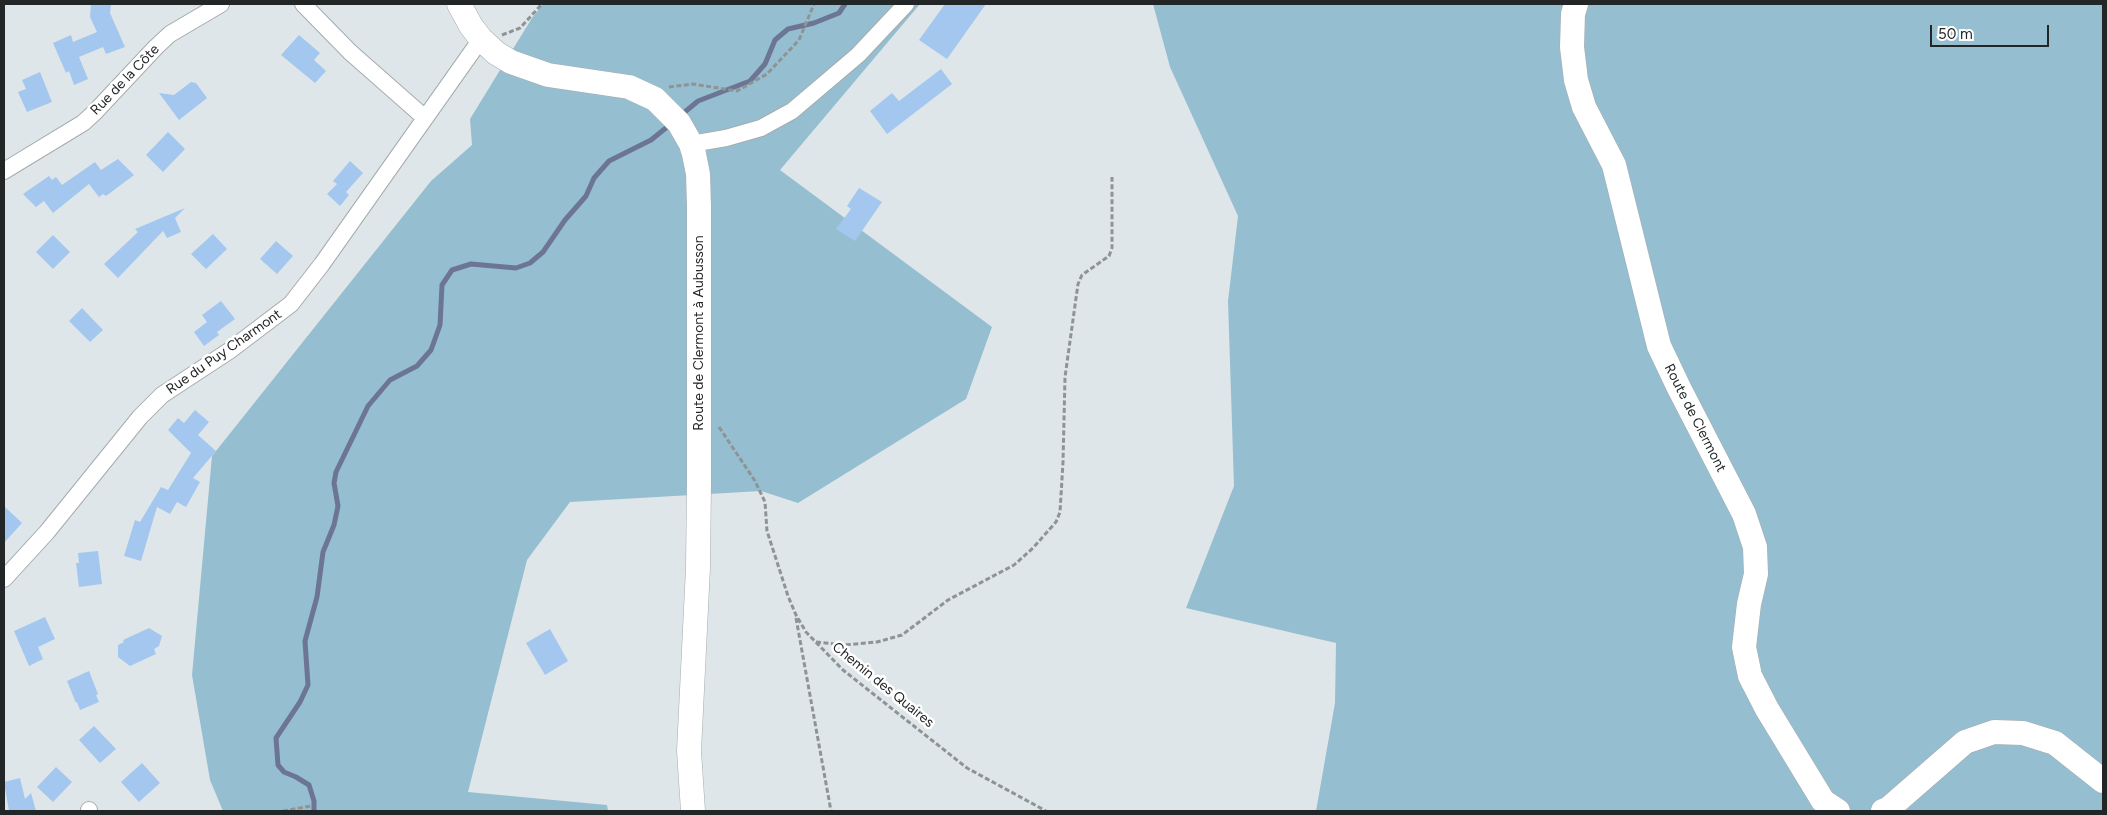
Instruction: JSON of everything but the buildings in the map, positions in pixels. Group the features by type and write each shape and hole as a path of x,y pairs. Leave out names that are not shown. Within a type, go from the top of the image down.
{"street":[{"name":"Rue de la Côte","path":"4,171 83,122 170,34 221,4"},
{"path":"303,4 350,52 425,118"},
{"name":"Route de Clermont à Aubusson","path":"459,4 471,26 496,53 511,62 548,75 607,82 638,90 655,99 670,112 684,130 691,144 698,174 700,206 699,525 689,751 693,811"},
{"path":"691,144 726,138 761,128 792,111 858,55 906,4"},
{"name":"Route de Clermont","path":"1576,4 1573,14 1572,47 1576,80 1584,107 1614,165 1659,346 1678,388 1744,514 1755,547 1756,574 1749,604 1744,647 1750,676 1767,709 1823,801 1838,811"},
{"name":"Rue du Puy Charmont","path":"4,579 47,532 140,417 162,395 229,351 291,304 322,264 481,39"},
{"path":"1883,811 1888,809 1965,742 1994,732 2022,733 2056,743 2103,781"}],"path":[{"path":"481,39 500,36 520,28 542,4"},
{"path":"638,90 693,84 737,91 767,74 800,40 814,4"},
{"path":"816,642 844,645 877,642 902,635 948,600 1014,565 1033,548 1056,522 1060,512 1065,377 1078,284 1082,275 1109,256 1112,248 1112,177"},
{"name":"Chemin des Quaires","path":"716,423 755,481 765,502 768,530 796,615 816,642 843,670 967,768 1046,811"},
{"path":"796,615 831,811"},
{"path":"283,811 311,806"}],"shaded area":[{"path":"543,4 920,4 780,170 992,327 966,399 798,503 761,491 570,502 527,560 468,792 607,805 608,811 223,811 210,780 192,675 212,456 431,181 472,145 470,119 532,18"},
{"path":"1153,4 2103,4 2103,811 1316,811 1335,703 1336,643 1186,608 1234,486 1228,301 1238,216 1170,67"}],"waterway":[{"path":"680,116 698,101 750,81 765,64 775,40 788,29 814,23 839,13 845,4"},
{"path":"314,811 314,801 309,785 284,772 278,765 276,738 300,702 308,685 305,641 317,597 323,552 334,525 338,506 334,483 336,472 368,406 390,380 417,366 431,350 440,325 442,285 452,270 471,264 516,268 530,263 543,252 565,220 586,196 594,178 609,161 651,140 672,123"}]}
